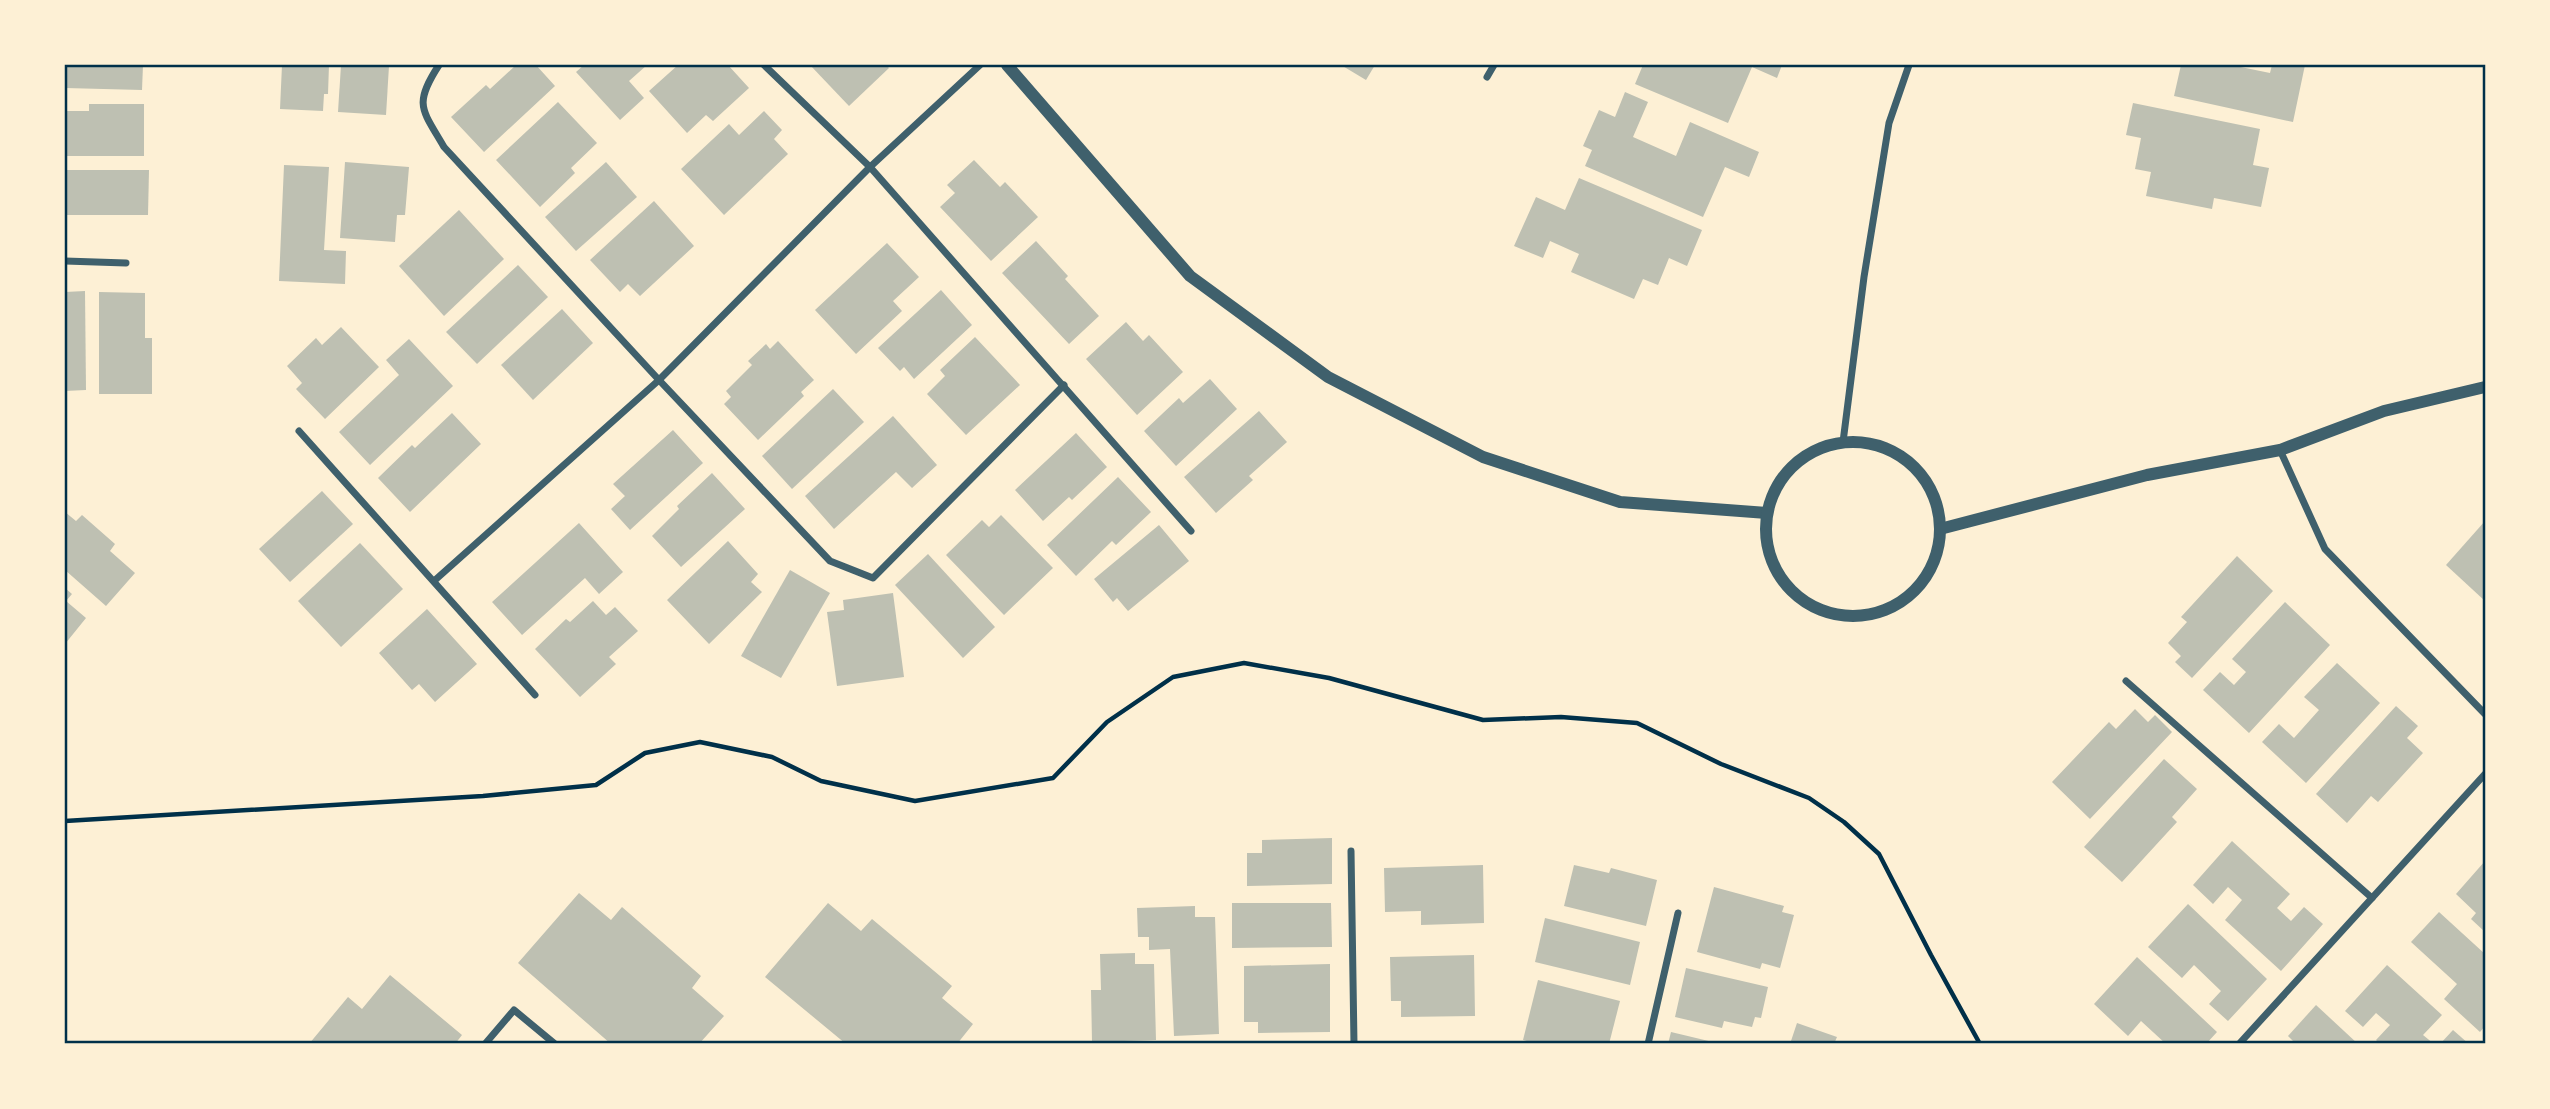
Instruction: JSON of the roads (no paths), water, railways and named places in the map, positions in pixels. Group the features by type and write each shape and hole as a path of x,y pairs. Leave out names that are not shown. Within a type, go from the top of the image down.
{"street":[{"path":"439,65 424,88 423,112 444,147 830,561 873,578 1064,385"},
{"path":"764,65 870,167 1191,531"},
{"path":"434,581 659,380 870,167 981,65"},
{"path":"1007,65 1190,276 1328,377 1483,457 1620,502 1767,513"},
{"path":"1488,77 1494,65"},
{"path":"1843,442 1864,277 1889,123 1909,65"},
{"path":"65,261 126,263"},
{"path":"1940,529 2147,475 2280,450 2384,411 2485,387"},
{"path":"299,430 536,695"},
{"path":"1843,442 1872,444 1900,455 1922,475 1935,500 1940,529 1935,558 1926,575 1921,584 1900,603 1873,615 1844,617 1816,610 1792,593 1775,570 1766,542 1767,513 1777,487 1794,465 1816,449 1843,442"},
{"path":"2280,450 2325,549 2485,714"},
{"path":"2126,681 2372,898"},
{"path":"2239,1044 2485,774"},
{"path":"1351,851 1354,1044"},
{"path":"1648,1044 1678,913"},
{"path":"485,1044 514,1010 555,1044"}]}
